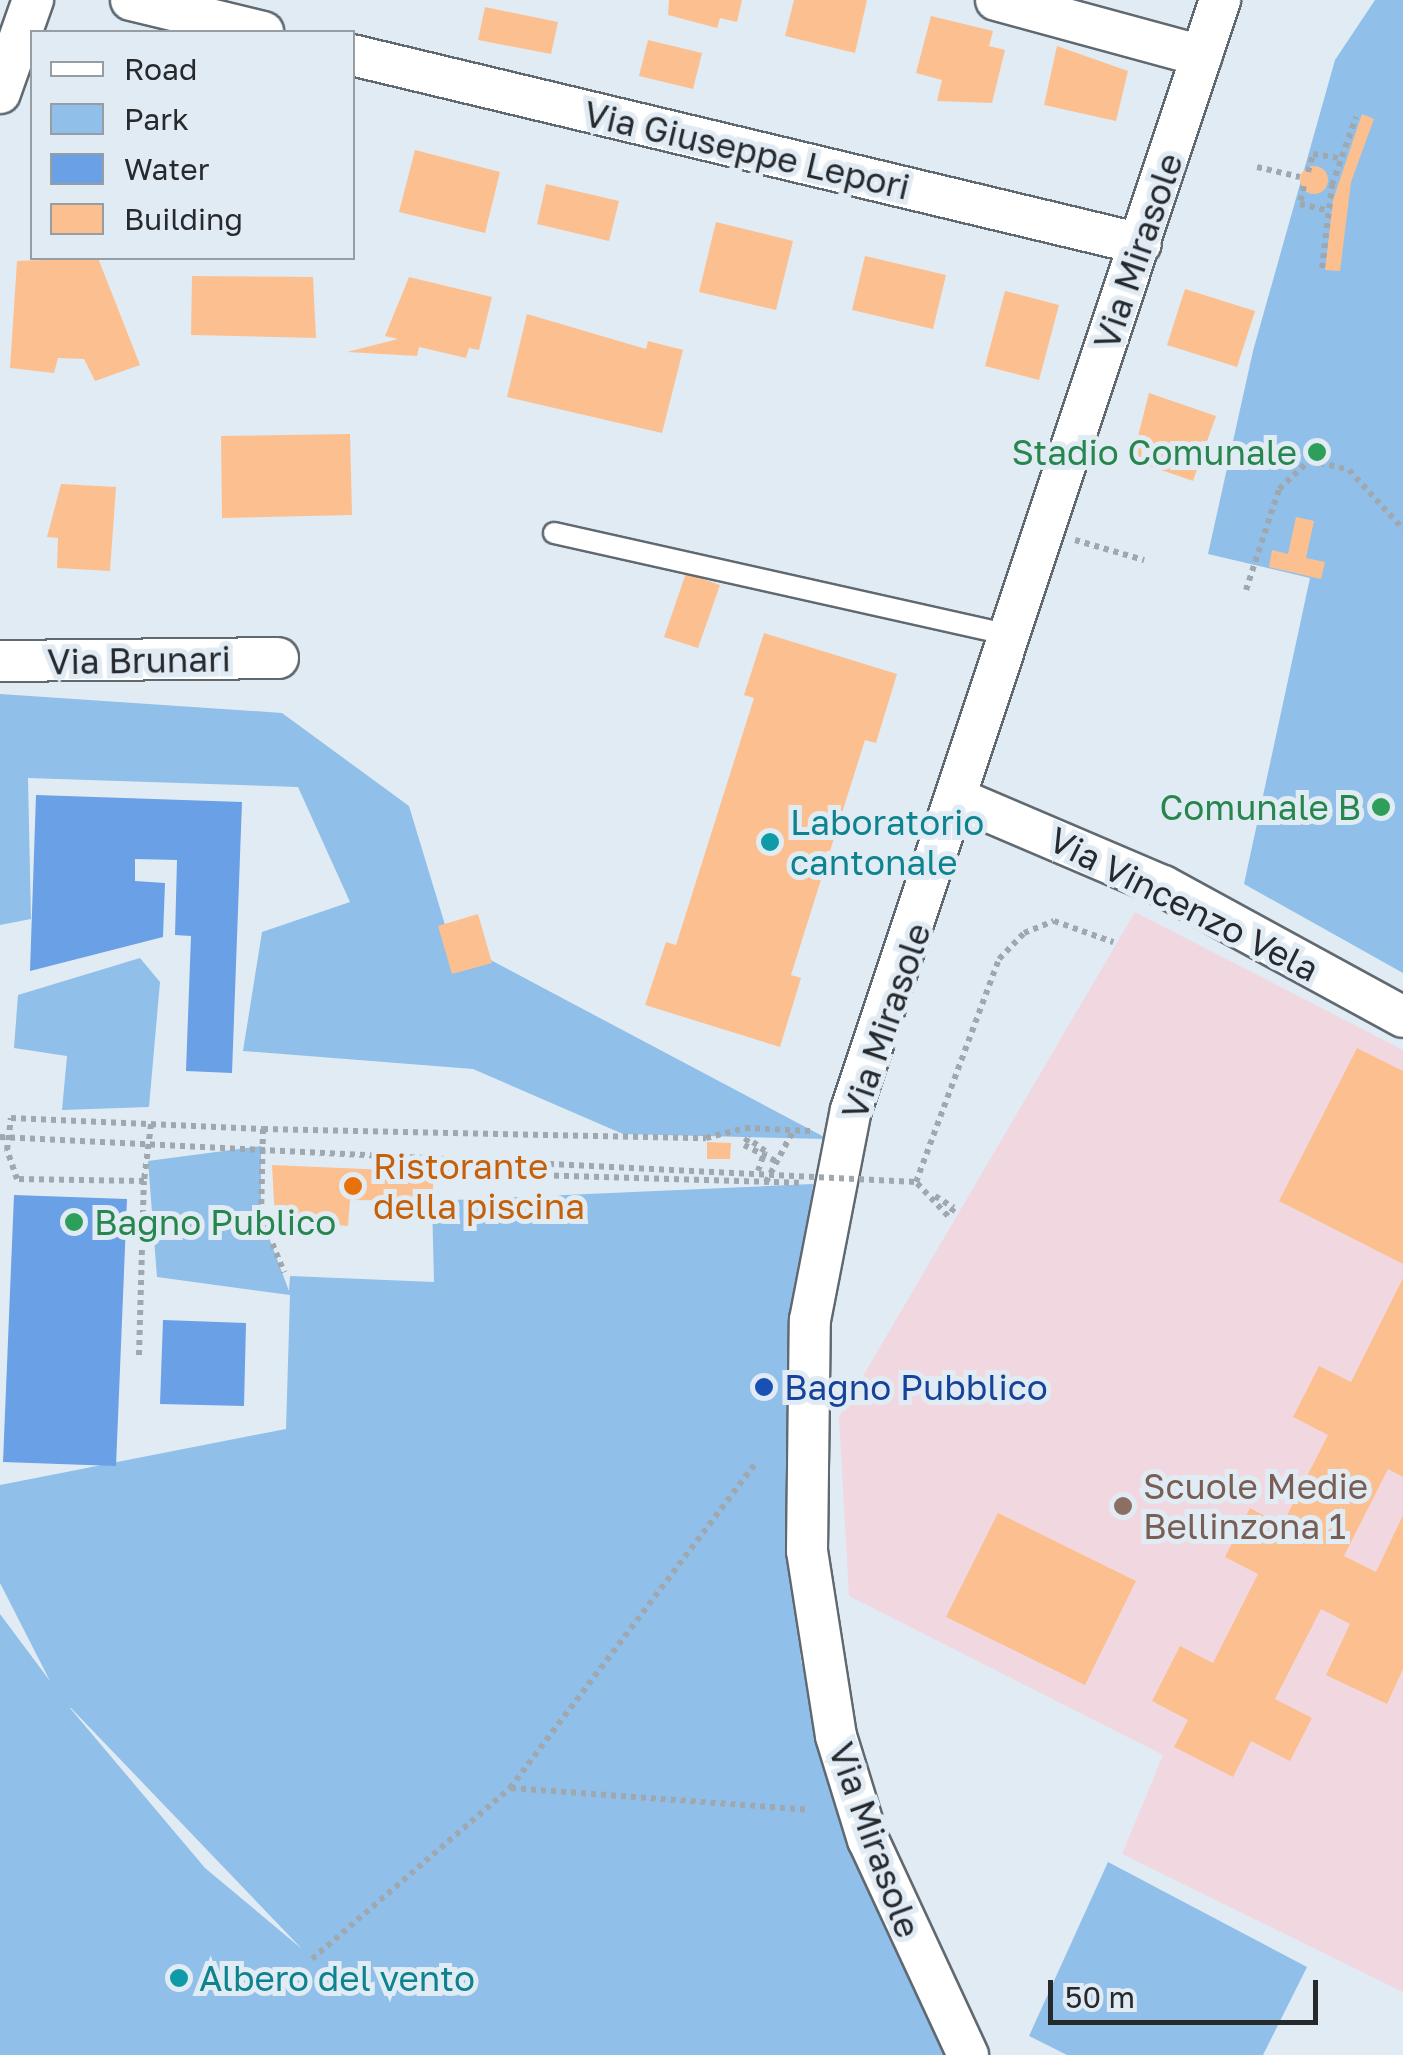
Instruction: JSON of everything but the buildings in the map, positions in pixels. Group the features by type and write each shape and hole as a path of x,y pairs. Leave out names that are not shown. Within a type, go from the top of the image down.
{"street":[{"path":"0,93 33,0"},
{"path":"130,0 255,30"},
{"path":"996,0 1202,56"},
{"name":"Via Mirasole","path":"968,2055 868,1840 814,1628 803,1472 810,1320 847,1132 962,800 1220,0"},
{"name":"Via Giuseppe Lepori","path":"355,56 1141,244"},
{"name":"Via Brunari","path":"0,661 278,658"},
{"name":"Via Vincenzo Vela","path":"962,800 1164,886 1403,1017"}],"lane":[{"path":"554,532 1013,636"}],"path":[{"path":"1322,268 1338,158 1356,118"},
{"path":"1308,172 1313,154 1338,158"},
{"path":"1258,167 1300,177"},
{"path":"1304,186 1300,204 1328,210"},
{"path":"1246,590 1279,489 1310,460 1349,470 1403,529"},
{"path":"1046,531 1144,560"},
{"path":"916,1182 999,959 1024,933 1054,921 1113,942"},
{"path":"144,1182 17,1179 11,1118 263,1129 706,1138 794,1130 847,1132"},
{"path":"139,1355 144,1182 151,1124"},
{"path":"263,1129 261,1216 284,1272"},
{"path":"766,1182 794,1130"},
{"path":"0,1137 758,1171 916,1182 948,1216 954,1208 935,1196"},
{"path":"758,1171 765,1151 748,1138 744,1144 775,1160"},
{"path":"434,1172 836,1185"},
{"path":"312,1958 510,1788 755,1464"},
{"path":"510,1788 808,1810"}],"shaded area":[{"name":"Scuole Medie Bellinzona 1","path":"1135,912 1403,1050 1403,1992 1122,1854 1163,1755 849,1596 839,1417"}],"green space":[{"name":"Stadio Comunale","path":"1375,0 1403,0 1403,973 1244,884 1310,578 1208,554 1253,351 1335,60"},
{"path":"0,694 282,713 409,806 449,938 828,1139 623,1134 473,1069 243,1051 262,932 350,902 298,787 28,778 31,919 0,925"},
{"path":"140,958 160,982 149,1107 62,1110 67,1056 14,1048 18,995"},
{"path":"261,1146 261,1216 289,1291 290,1276 434,1282 432,1201 813,1184 787,1421 801,1661 846,1844 951,2055 0,2055 0,1614 50,1681 0,1583 0,1485 286,1429 290,1295 157,1277 148,1161","holes":["70,1708 302,1949 205,1868"]},
{"path":"1108,1862 1307,1967 1263,2055 1067,2055 1029,2036"}],"water":[{"path":"36,795 242,802 232,1073 186,1071 191,936 175,935 177,860 135,859 135,881 165,883 163,937 30,971"},
{"path":"14,1195 127,1199 116,1466 3,1462"},
{"path":"163,1320 246,1323 244,1406 160,1404"}],"place":[{"name":"Stadio Comunale","path":"1317,452"},
{"name":"Comunale B","path":"1381,807"},
{"name":"Laboratorio cantonale","path":"770,842"},
{"name":"Ristorante della piscina","path":"353,1186"},
{"name":"Bagno Publico","path":"74,1222"},
{"name":"Bagno Pubblico","path":"764,1387"},
{"name":"Scuole Medie Bellinzona 1","path":"1123,1506"},
{"name":"Albero del vento","path":"179,1978"}]}
